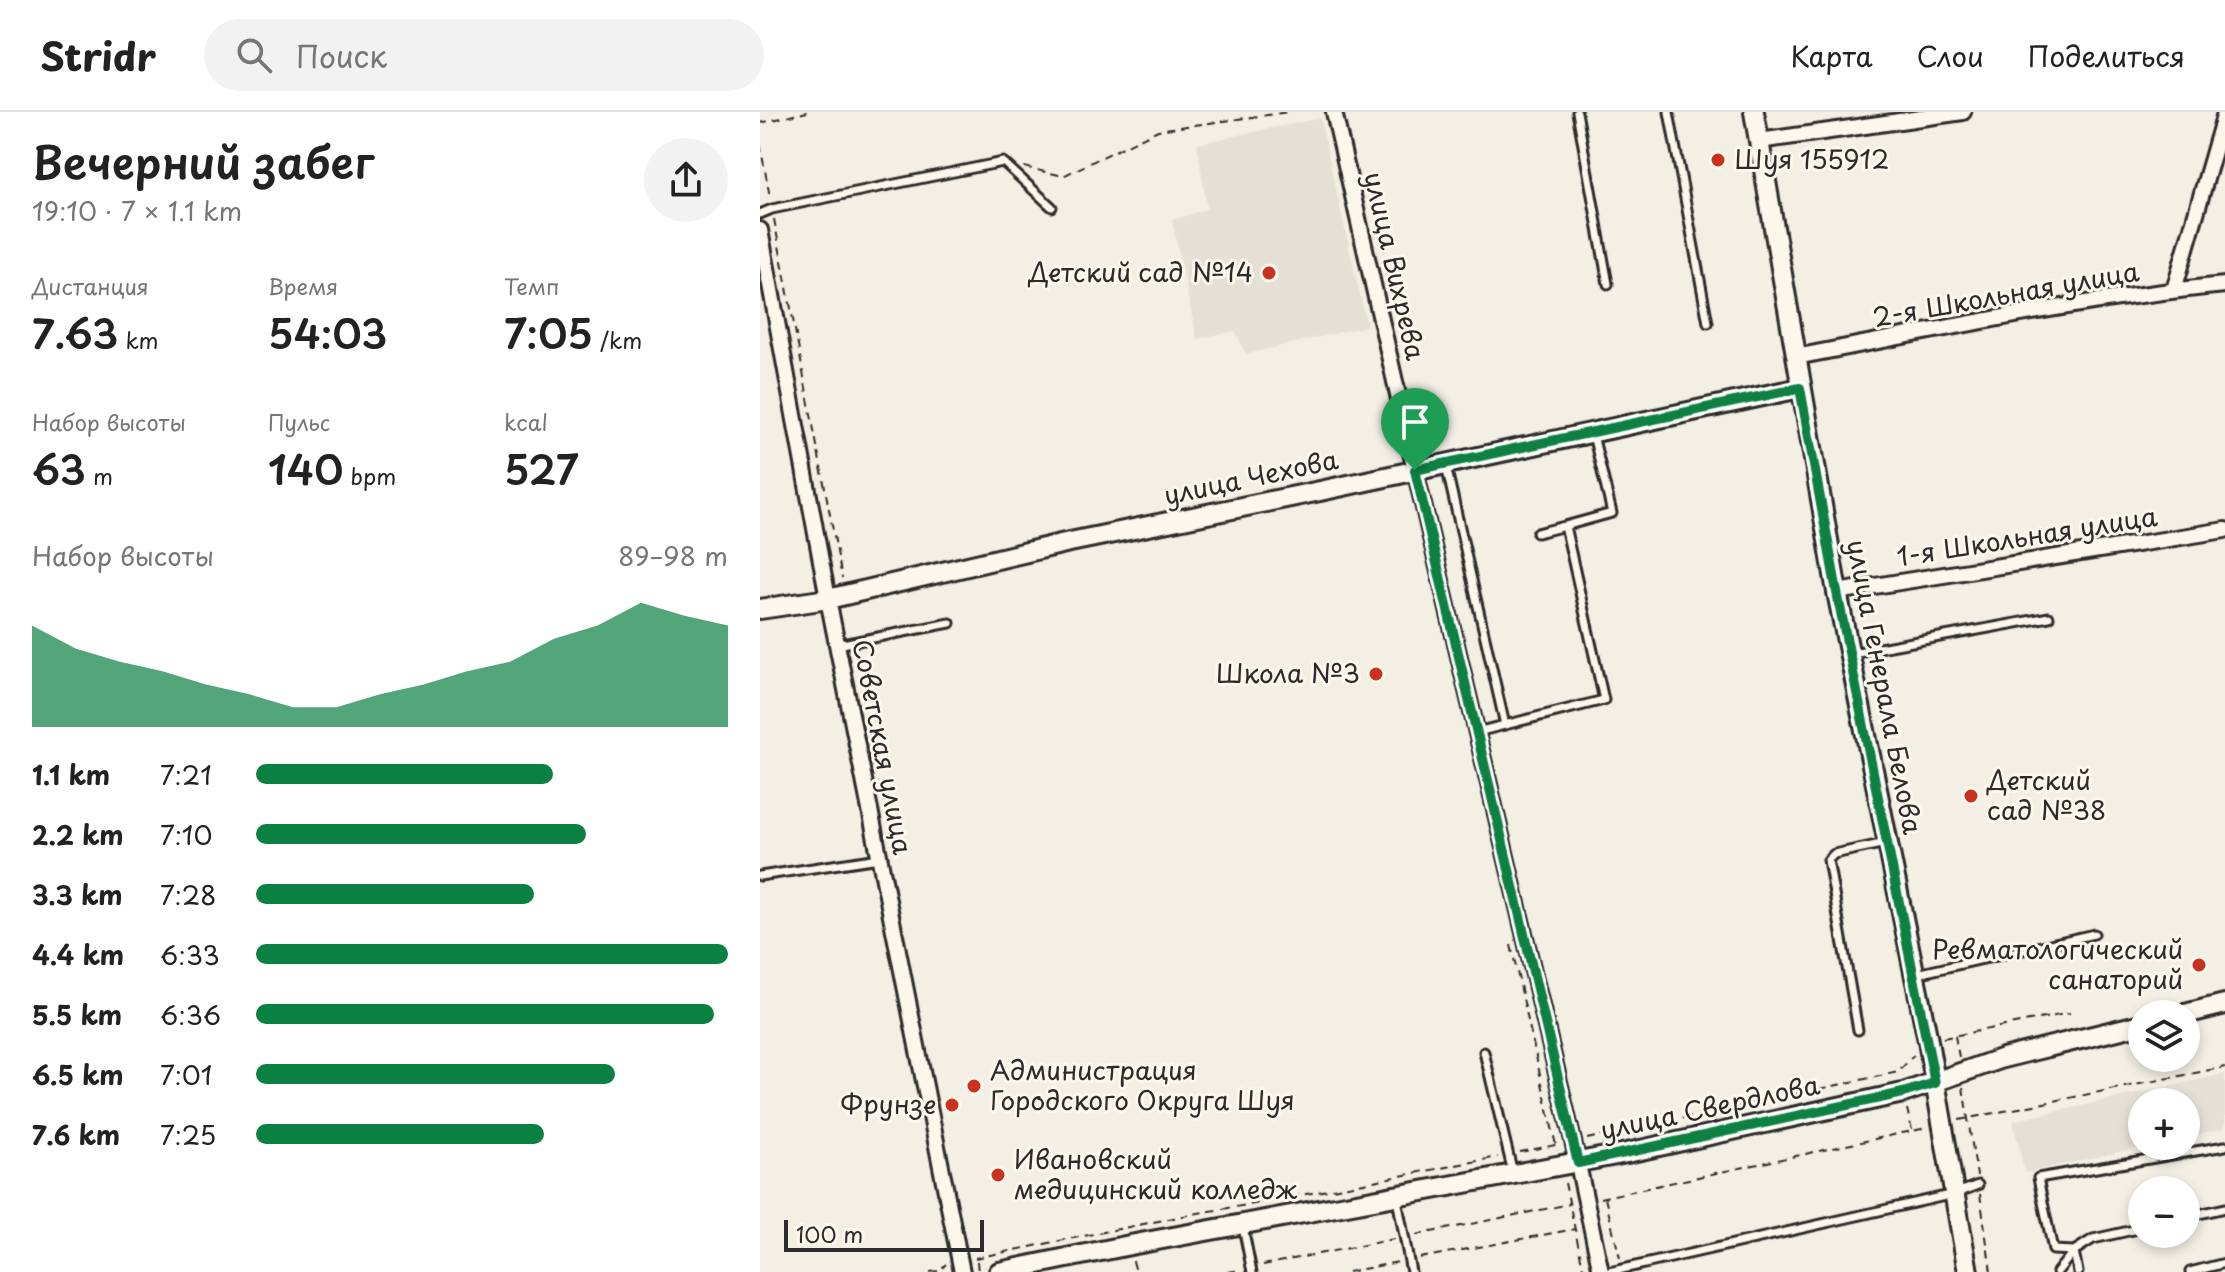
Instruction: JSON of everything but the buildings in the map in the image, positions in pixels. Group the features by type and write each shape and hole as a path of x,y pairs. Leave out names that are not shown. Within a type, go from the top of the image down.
{"street":[{"name":"улица Вихрева","path":"1334,112 1601,1272"},
{"name":"улица Генерала Белова","path":"1754,112 1837,592 1915,974 1968,1272"},
{"path":"1759,141 1963,112"},
{"path":"2174,290 2225,113"},
{"name":"Советская улица","path":"760,230 837,597 837,645 962,1272"},
{"name":"2-я Школьная улица","path":"1795,357 2023,312 2225,285"},
{"name":"улица Чехова","path":"760,609 837,597 1065,543 1800,388"},
{"name":"1-я Школьная улица","path":"1837,592 2225,530"},
{"path":"2200,1010 2225,1004"},
{"name":"улица Свердлова","path":"999,1272 1578,1163 1888,1097 2003,1058 2128,1027"}],"lane":[{"path":"1577,112 1608,284"},
{"path":"1669,112 1708,323"},
{"path":"760,214 1003,162 1052,207"},
{"path":"1537,533 1612,513 1592,432"},
{"path":"1445,463 1505,725"},
{"path":"1477,732 1604,700 1565,526"},
{"path":"1850,653 2049,617"},
{"path":"837,645 950,623"},
{"path":"1858,1030 1828,860 1834,854 1888,843"},
{"path":"760,876 879,858"},
{"path":"1915,974 2094,934"},
{"path":"1484,1052 1514,1175"},
{"path":"2074,1251 2053,1250 2038,1178 2225,1146"},
{"path":"1609,1272 1954,1194 1978,1185"},
{"path":"1397,1197 1411,1272"},
{"path":"2200,1214 2225,1208"},
{"path":"1243,1225 1251,1270"},
{"path":"2057,1272 2074,1251 2093,1239 2128,1231"},
{"path":"2074,1251 2078,1272"},
{"path":"2190,1272 2225,1263"}],"path":[{"path":"760,123 807,112"},
{"path":"1003,162 1063,176 1158,130 1289,112"},
{"path":"760,144 837,597"},
{"path":"1968,1117 2225,1067"},
{"path":"1228,1272 1251,1270 1586,1201 1912,1131"},
{"path":"1604,1197 1623,1269"},
{"path":"1348,1272 1575,1229"},
{"path":"977,1259 978,1272"}],"shaded area":[{"name":"Детский сад №14","path":"1320,118 1367,326 1246,354 1235,331 1197,339 1172,220 1207,209 1197,144"},
{"path":"2225,1074 2225,1128 2200,1134 2200,1088 2162,1088"},
{"path":"2128,1096 2128,1150 2025,1173 2013,1121"}],"place":[{"name":"Шуя 155912","path":"1718,160"},
{"name":"Детский сад №14","path":"1269,273"},
{"name":"Школа №3","path":"1376,674"},
{"name":"Детский сад №38","path":"1971,796"},
{"name":"Ревматологический санаторий","path":"2199,965"},
{"name":"Администрация Городского Округа Шуя","path":"974,1086"},
{"name":"Фрунзе","path":"952,1105"},
{"name":"Ивановский медицинский колледж","path":"998,1175"}],"route":[{"path":"1800,388 1837,592 1935,1083 1903,1093 1578,1163 1415,470 1800,388"}]}
